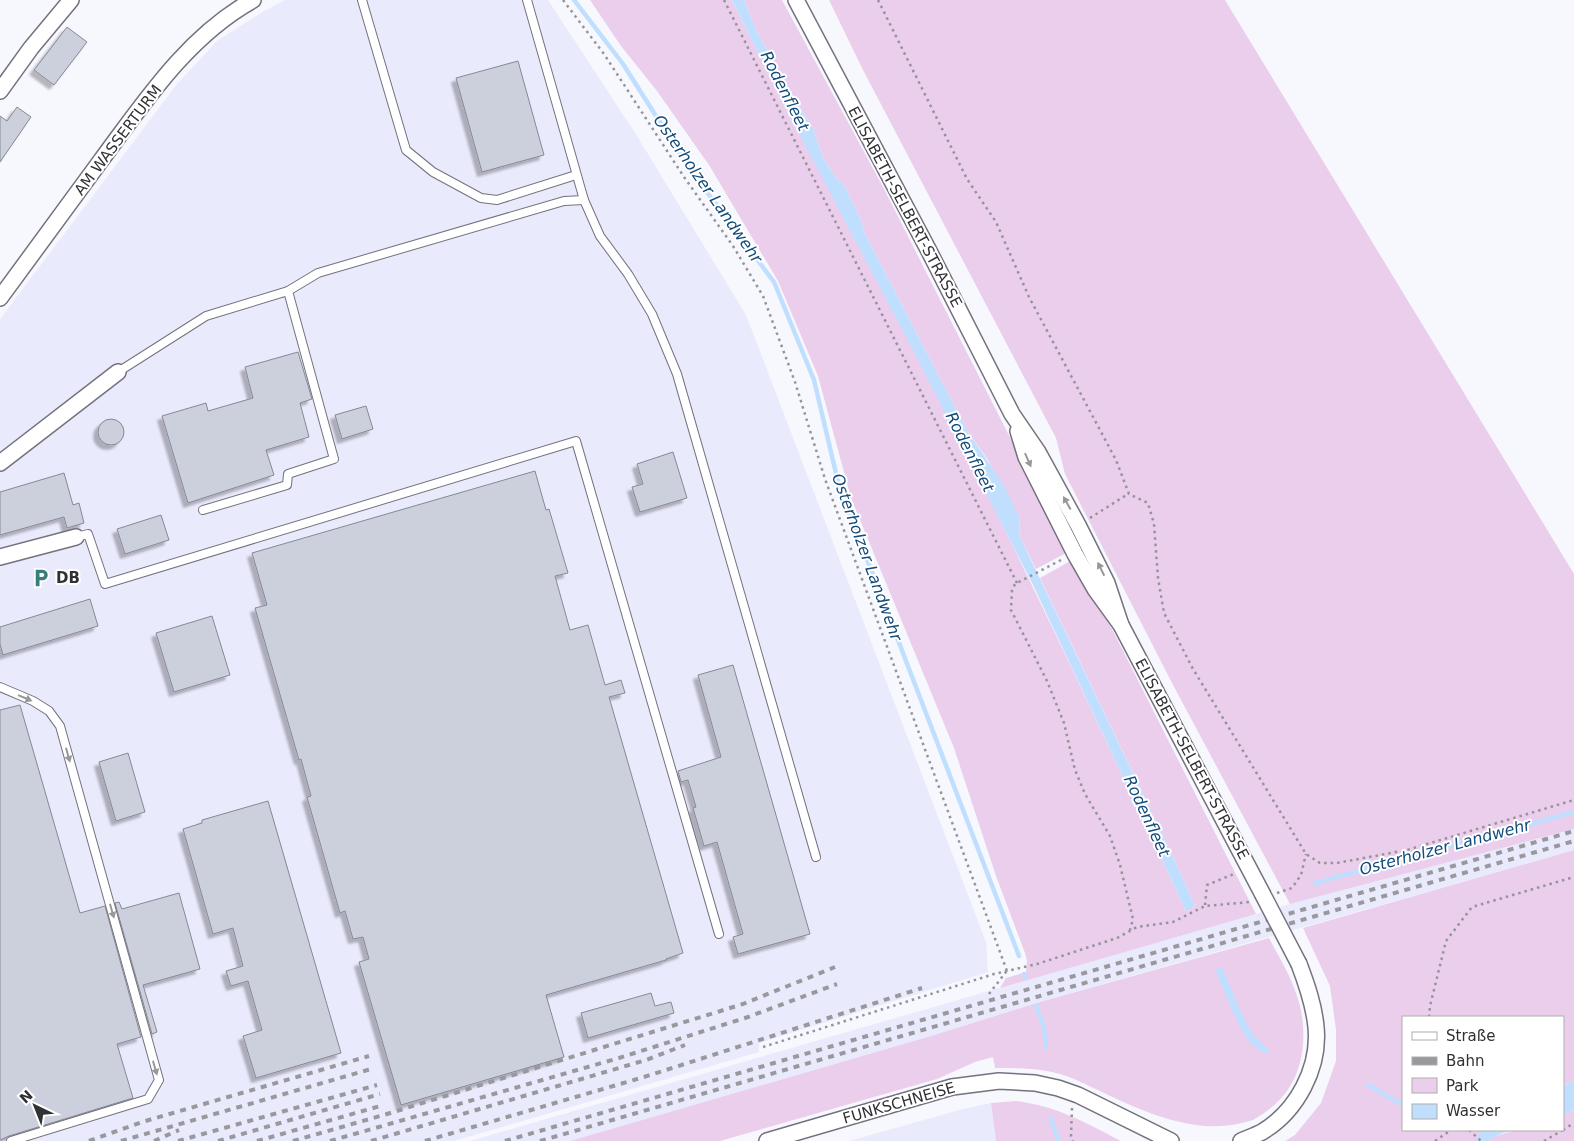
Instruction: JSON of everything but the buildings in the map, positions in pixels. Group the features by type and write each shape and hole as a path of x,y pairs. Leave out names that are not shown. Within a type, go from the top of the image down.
{"street":[{"path":"0,91 31,48 71,0"},
{"name":"AM WASSERTURM","path":"0,298 134,116 183,56 212,28 253,0"},
{"name":"ELISABETH-SELBERT-STRASSE","path":"796,0 925,242 1012,414 1038,452 1078,525 1108,583 1121,625"},
{"path":"0,463 118,372"},
{"name":"ELISABETH-SELBERT-STRASSE","path":"1012,414 1026,457 1074,554 1095,589 1121,625 1249,867 1299,964 1308,986 1317,1029 1316,1050 1311,1070 1300,1096 1284,1115 1262,1132 1241,1141"},
{"path":"0,557 76,537"},
{"name":"FUNKSCHNEISE","path":"767,1141 952,1086 998,1081 1036,1083 1058,1088 1171,1141"}],"lane":[{"path":"362,0 406,150 433,172 481,198 497,200 576,175"},
{"path":"527,0 584,200 600,236 628,274 652,314 677,374 816,856"},
{"path":"118,372 206,316 288,292 318,272 564,201 584,200"},
{"path":"203,510 287,484 288,474 334,460 288,292"},
{"path":"76,537 88,534 105,584 576,441 719,934"},
{"path":"0,688 33,701 49,710 60,726 159,1080 148,1099 11,1141"}],"path":[{"path":"563,0 604,54 684,177 733,246 763,296 795,382 824,479 1007,971"},
{"path":"724,0 1017,583"},
{"path":"878,0 967,179 996,222 1028,297 1116,460 1129,494 1148,503 1154,524 1158,578 1164,612 1193,670 1306,854 1320,863 1337,863 1407,850 1574,800"},
{"path":"1078,525 1129,494"},
{"path":"1040,571 1017,583 1012,590 1011,610 1047,681 1064,723 1075,770 1085,794 1110,836 1120,865 1133,919 1130,931"},
{"path":"763,1047 1007,971 1037,964 1117,938 1137,927 1173,922 1205,906 1207,885 1249,867"},
{"path":"1429,1016 1446,941 1472,907 1574,877"},
{"path":"989,994 1007,971"},
{"path":"1073,1141 1071,1136 1071,1110 1078,1096"},
{"path":"1435,1141 1450,1131"},
{"path":"1470,1131 1481,1141"},
{"path":"1544,1141 1561,1131"}],"shaded area":[{"path":"285,0 548,0 637,136 746,315 986,942 988,972 759,1043 759,1052 454,1141 0,1141 0,319 177,84 217,41"},
{"path":"1574,829 1574,850 1040,1002 931,1036 570,1141 470,1141 1290,904"},
{"path":"991,1103 996,1141 849,1141 963,1109"}],"green space":[{"path":"590,0 732,0 924,369 1011,543 1186,911 1195,906 1040,578 1072,560 1112,629 1256,914 1000,988 1006,978 1026,972 1027,961 1025,953 996,876 954,748 851,498 818,376 778,281 709,165 657,91 621,46"},
{"path":"744,0 782,0 883,187 1068,552 1036,569 1020,537 1019,517 988,460 968,432 863,230 862,222 844,185 836,178 823,158 813,128 756,30"},
{"path":"829,0 1225,0 1574,574 1574,829 1290,904 1172,683 1065,474 1056,438 863,70"},
{"path":"1574,850 1574,1080 1564,1085 1564,1016 1402,1016 1402,1131 1481,1131 1491,1138 1500,1134 1517,1131 1564,1131 1564,1114 1574,1111 1574,1141 1285,1141 1295,1135 1321,1103 1336,1061 1336,1030 1330,986 1303,928"},
{"path":"1269,938 1297,996 1302,1019 1303,1044 1299,1067 1289,1088 1273,1106 1253,1120 1230,1125 1206,1126 1183,1123 1161,1117 1065,1075 1035,1069 995,1068 993,1057 975,1062 937,1079 720,1141 570,1141 931,1036 1040,1002"},
{"path":"1016,1101 1031,1103 1058,1111 1121,1141 996,1141 991,1103"}],"water":[{"path":"732,0 744,0 756,30 813,128 823,158 836,178 844,185 862,222 863,230 968,432 1004,485 1019,517 1020,537 1195,906 1186,911 1033,585 914,352 787,111"},
{"path":"1222,967 1244,1019 1253,1034 1269,1051 1267,1054 1250,1042 1239,1025 1215,970"},
{"path":"1574,1080 1574,1111 1564,1114 1564,1085"},
{"path":"1480,1131 1511,1131 1502,1133 1487,1141 1474,1141 1479,1137"}],"waterway":[{"name":"Osterholzer Landwehr","path":"574,0 623,64 689,168 774,282 814,380 839,486 1019,956"},
{"name":"Osterholzer Landwehr","path":"1315,883 1574,812"},
{"path":"1024,974 1025,978"},
{"path":"1036,1006 1044,1027 1046,1047"},
{"name":"Rodenfleet","path":"1368,1085 1402,1104"},
{"path":"1051,1118 1058,1141"}],"railway":[{"path":"505,1141 1574,831"},
{"path":"540,1141 1574,841"},
{"path":"293,1141 387,1114 743,1004 835,967"},
{"path":"330,1141 619,1058 748,1017 837,984"},
{"path":"425,1141 644,1077 922,988"},
{"path":"371,1141 646,1060 685,1045"},
{"path":"89,1141 142,1122 369,1056"},
{"path":"121,1141 371,1069"},
{"path":"178,1141 377,1085"},
{"path":"218,1141 380,1094"},
{"path":"257,1141 384,1105"},
{"path":"154,1141 179,1130"}],"place":[{"name":"DB","path":"41,578"}]}
